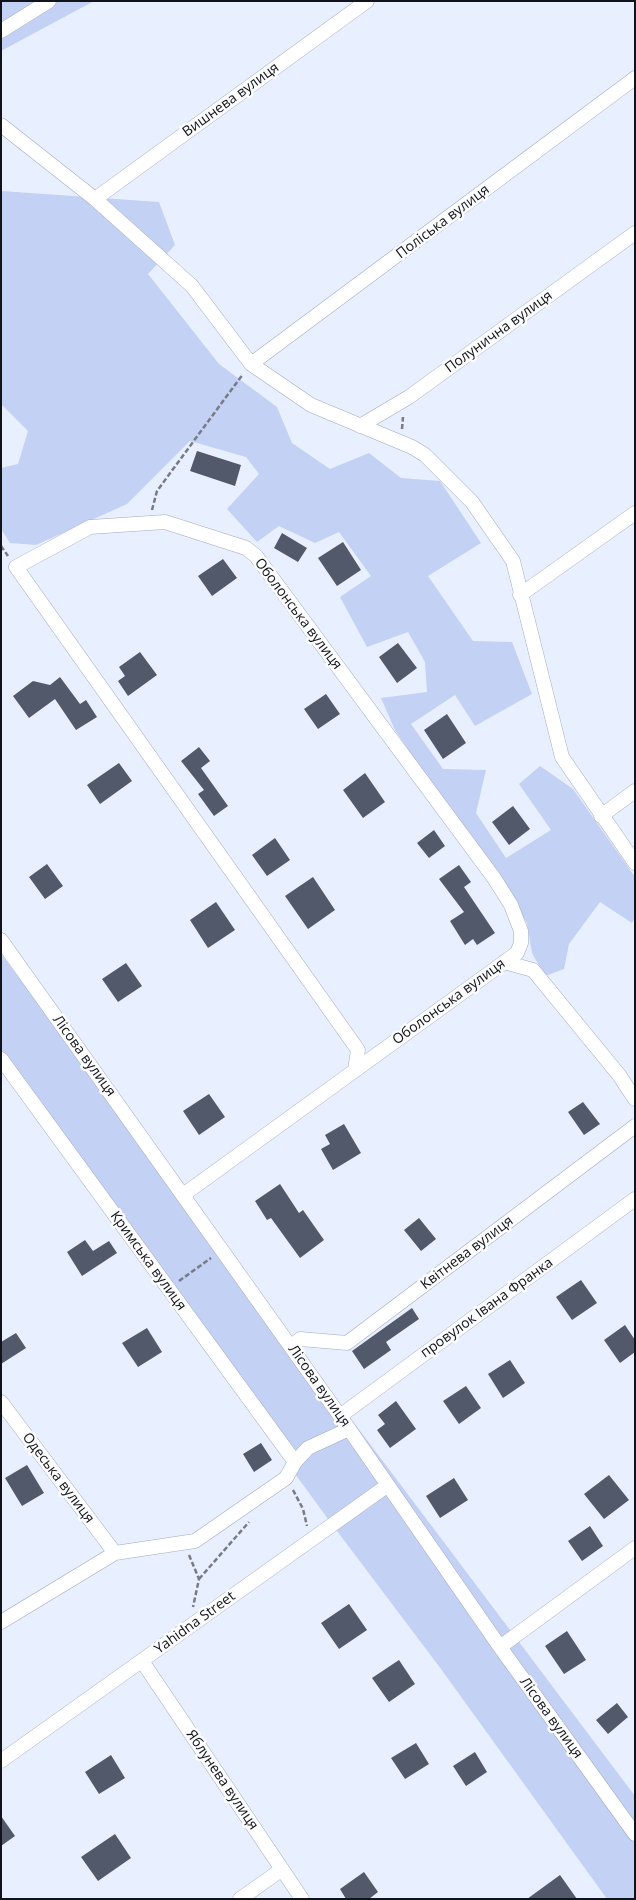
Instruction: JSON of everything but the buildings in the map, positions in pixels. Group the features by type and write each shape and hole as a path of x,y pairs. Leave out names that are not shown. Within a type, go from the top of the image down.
{"street":[{"path":"1,31 49,1"},
{"name":"Вишнева вулиця","path":"95,199 367,1"},
{"name":"Поліська вулиця","path":"251,364 635,78"},
{"path":"1,125 95,199 192,286 251,364 312,405 412,447 425,455 472,502 513,561 520,596 562,757 635,863"},
{"name":"Полунична вулиця","path":"360,426 409,397 635,233"},
{"path":"520,596 635,513"},
{"name":"Оболонська вулиця","path":"184,1195 517,953 521,931 511,906 494,878 256,556 238,545 165,522 90,527 16,567 358,1050 355,1070"},
{"path":"601,816 635,791"},
{"name":"Лісова вулиця","path":"1,940 340,1416 500,1647 635,1834"},
{"path":"504,962 533,970 619,1075 635,1099"},
{"name":"Кримська вулиця","path":"1,1060 295,1462"},
{"name":"Квітнева вулиця","path":"291,1347 300,1339 347,1343 635,1126"},
{"name":"провулок Івана Франка","path":"340,1416 635,1199"},
{"name":"Одеська вулиця","path":"1,1402 115,1553"},
{"path":"1,1622 115,1553 195,1541 286,1478 295,1462 308,1448 349,1429"},
{"name":"Yahidna Street","path":"1,1761 388,1485"},
{"path":"500,1647 635,1548"},
{"name":"Яблунева вулиця","path":"142,1661 302,1899"},
{"path":"240,1899 281,1870"}],"path":[{"path":"149,523 156,491 251,364"},
{"path":"409,397 402,432 412,447"},
{"path":"168,1289 222,1250"},
{"path":"286,1478 303,1509 311,1541"},
{"path":"189,1628 199,1579 249,1522"},
{"path":"184,1544 199,1579"}],"shaded area":[{"path":"1,1 94,1 1,51"},
{"path":"1,191 159,202 175,245 148,274 219,364 277,407 292,443 330,469 369,453 401,478 440,481 481,543 428,576 473,641 512,642 532,694 475,726 455,695 411,724 443,769 486,770 476,813 506,858 551,830 519,784 540,766 573,789 635,877 635,917 632,923 600,902 569,944 564,969 545,976 532,953 527,923 395,730 381,698 427,692 425,662 408,632 367,647 340,597 371,576 339,532 315,543 279,526 257,542 227,509 259,474 246,457 190,441 127,504 36,545 10,543 1,529 1,468 18,464 28,431 1,404"},
{"path":"1,954 635,1796 635,1899 607,1899 441,1669 328,1519 1,1071"}]}
